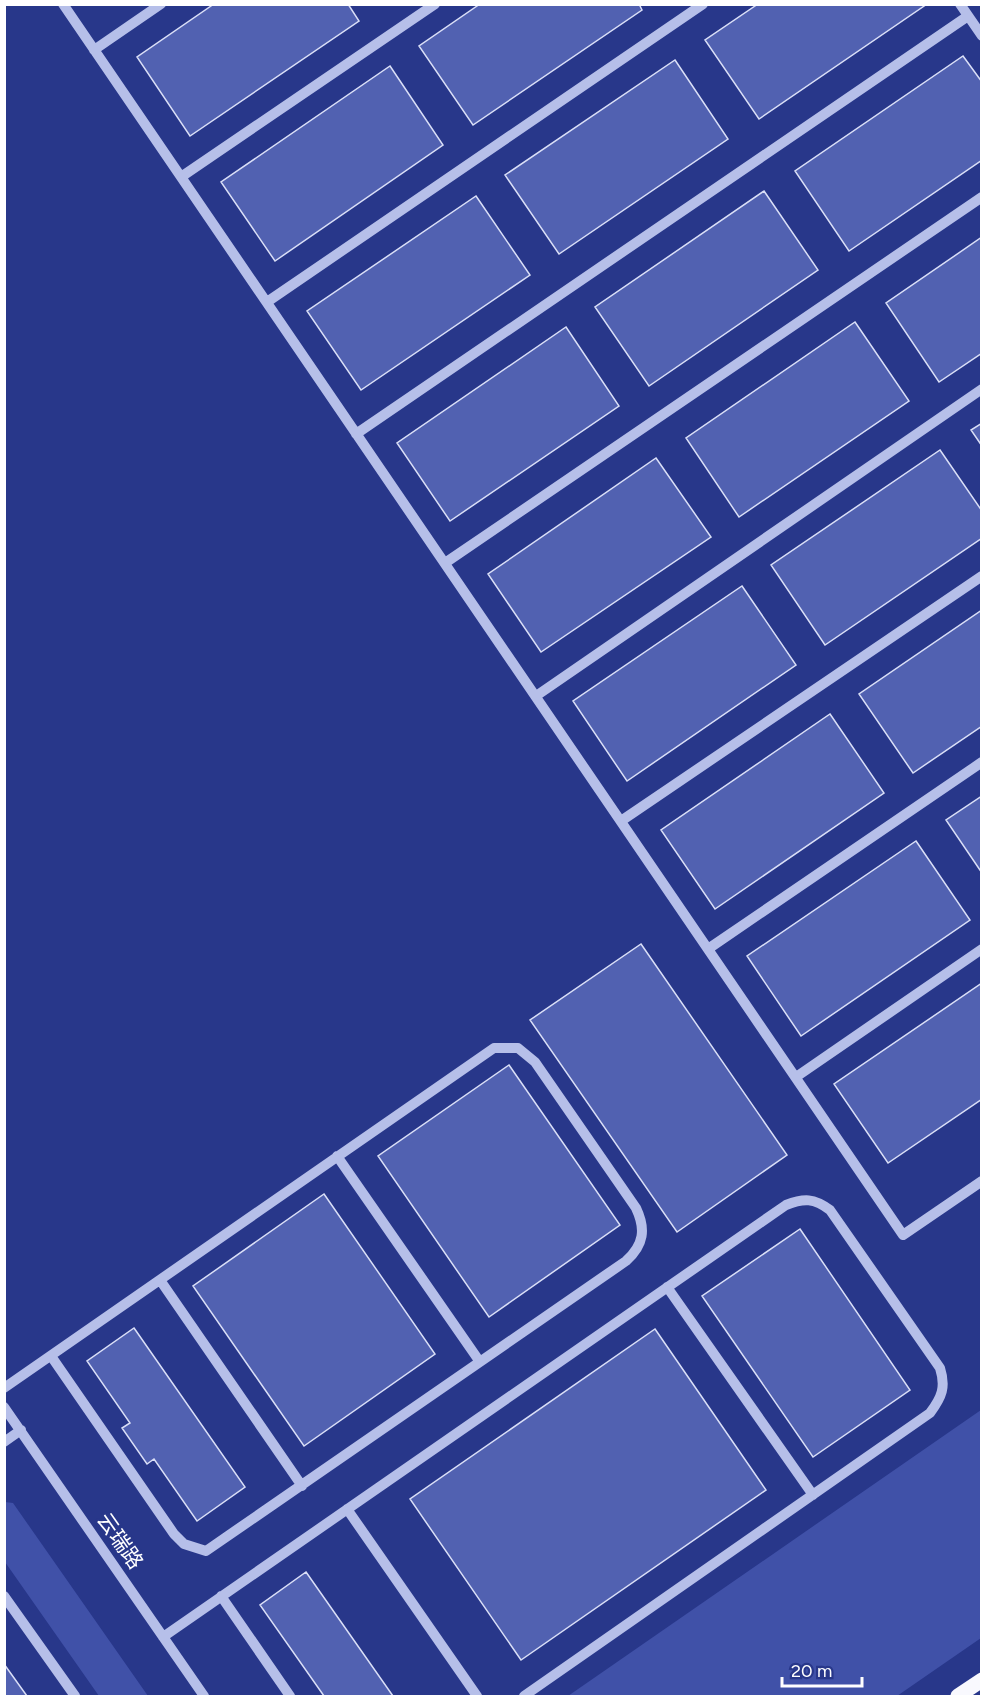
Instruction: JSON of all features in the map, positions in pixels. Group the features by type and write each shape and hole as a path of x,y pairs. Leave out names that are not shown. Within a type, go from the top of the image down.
{"main road":[{"path":"958,1696 981,1680"}],"street":[{"path":"63,4 903,1235 981,1181"},
{"path":"94,50 161,4"},
{"path":"181,177 435,4"},
{"path":"267,302 703,4"},
{"path":"960,4 981,36"},
{"path":"356,434 968,16"},
{"path":"445,563 981,197"},
{"path":"536,696 981,389"},
{"path":"621,821 981,576"},
{"path":"708,949 981,762"},
{"path":"795,1077 981,949"},
{"path":"4,1388 494,1048 518,1048 535,1062 636,1208 642,1221 643,1234 635,1253 206,1551 184,1544 174,1534 51,1356"},
{"path":"338,1156 480,1362"},
{"path":"163,1637 786,1205 802,1198 819,1202 830,1210 940,1368 945,1384 941,1398 930,1413 524,1696"},
{"path":"160,1280 302,1486"},
{"path":"667,1287 813,1495"},
{"name":"云瑞路","path":"4,1407 204,1696"},
{"path":"4,1442 21,1430"},
{"path":"347,1509 477,1696"},
{"path":"4,1596 75,1696"},
{"path":"221,1596 290,1696"}],"shaded area":[{"path":"981,1410 981,1638 897,1696 568,1696"},
{"path":"5,1502 13,1503 148,1696 99,1696 5,1562"}],"building":[{"path":"214,4 348,4 359,21 190,136 137,57"},
{"path":"480,4 639,4 642,10 473,125 419,46"},
{"path":"758,4 927,4 759,119 705,40"},
{"path":"963,56 982,82 982,160 849,251 795,171"},
{"path":"675,60 728,139 559,254 505,175"},
{"path":"390,66 443,145 275,261 221,182"},
{"path":"764,191 818,270 649,386 595,307"},
{"path":"476,196 530,275 361,390 307,311"},
{"path":"982,237 982,353 939,382 886,303"},
{"path":"855,322 909,401 739,517 686,438"},
{"path":"566,327 619,406 450,521 397,443"},
{"path":"982,423 982,446 971,430"},
{"path":"940,450 982,511 982,538 825,645 771,565"},
{"path":"656,458 711,537 541,652 488,574"},
{"path":"742,586 796,665 627,781 573,701"},
{"path":"982,610 982,726 913,773 859,694"},
{"path":"830,714 884,793 715,909 661,830"},
{"path":"982,796 982,873 946,820"},
{"path":"916,841 970,920 801,1036 747,956"},
{"path":"641,944 787,1155 677,1232 530,1020"},
{"path":"982,983 982,1099 888,1163 834,1084"},
{"path":"509,1065 620,1225 489,1317 378,1156"},
{"path":"324,1194 435,1354 304,1446 193,1286"},
{"path":"800,1229 910,1390 813,1457 702,1296"},
{"path":"134,1328 245,1487 197,1521 154,1459 147,1464 122,1428 130,1423 87,1361"},
{"path":"655,1329 766,1490 521,1660 410,1499"},
{"path":"306,1572 393,1696 324,1696 260,1605"},
{"path":"4,1664 27,1696 4,1696"}]}
